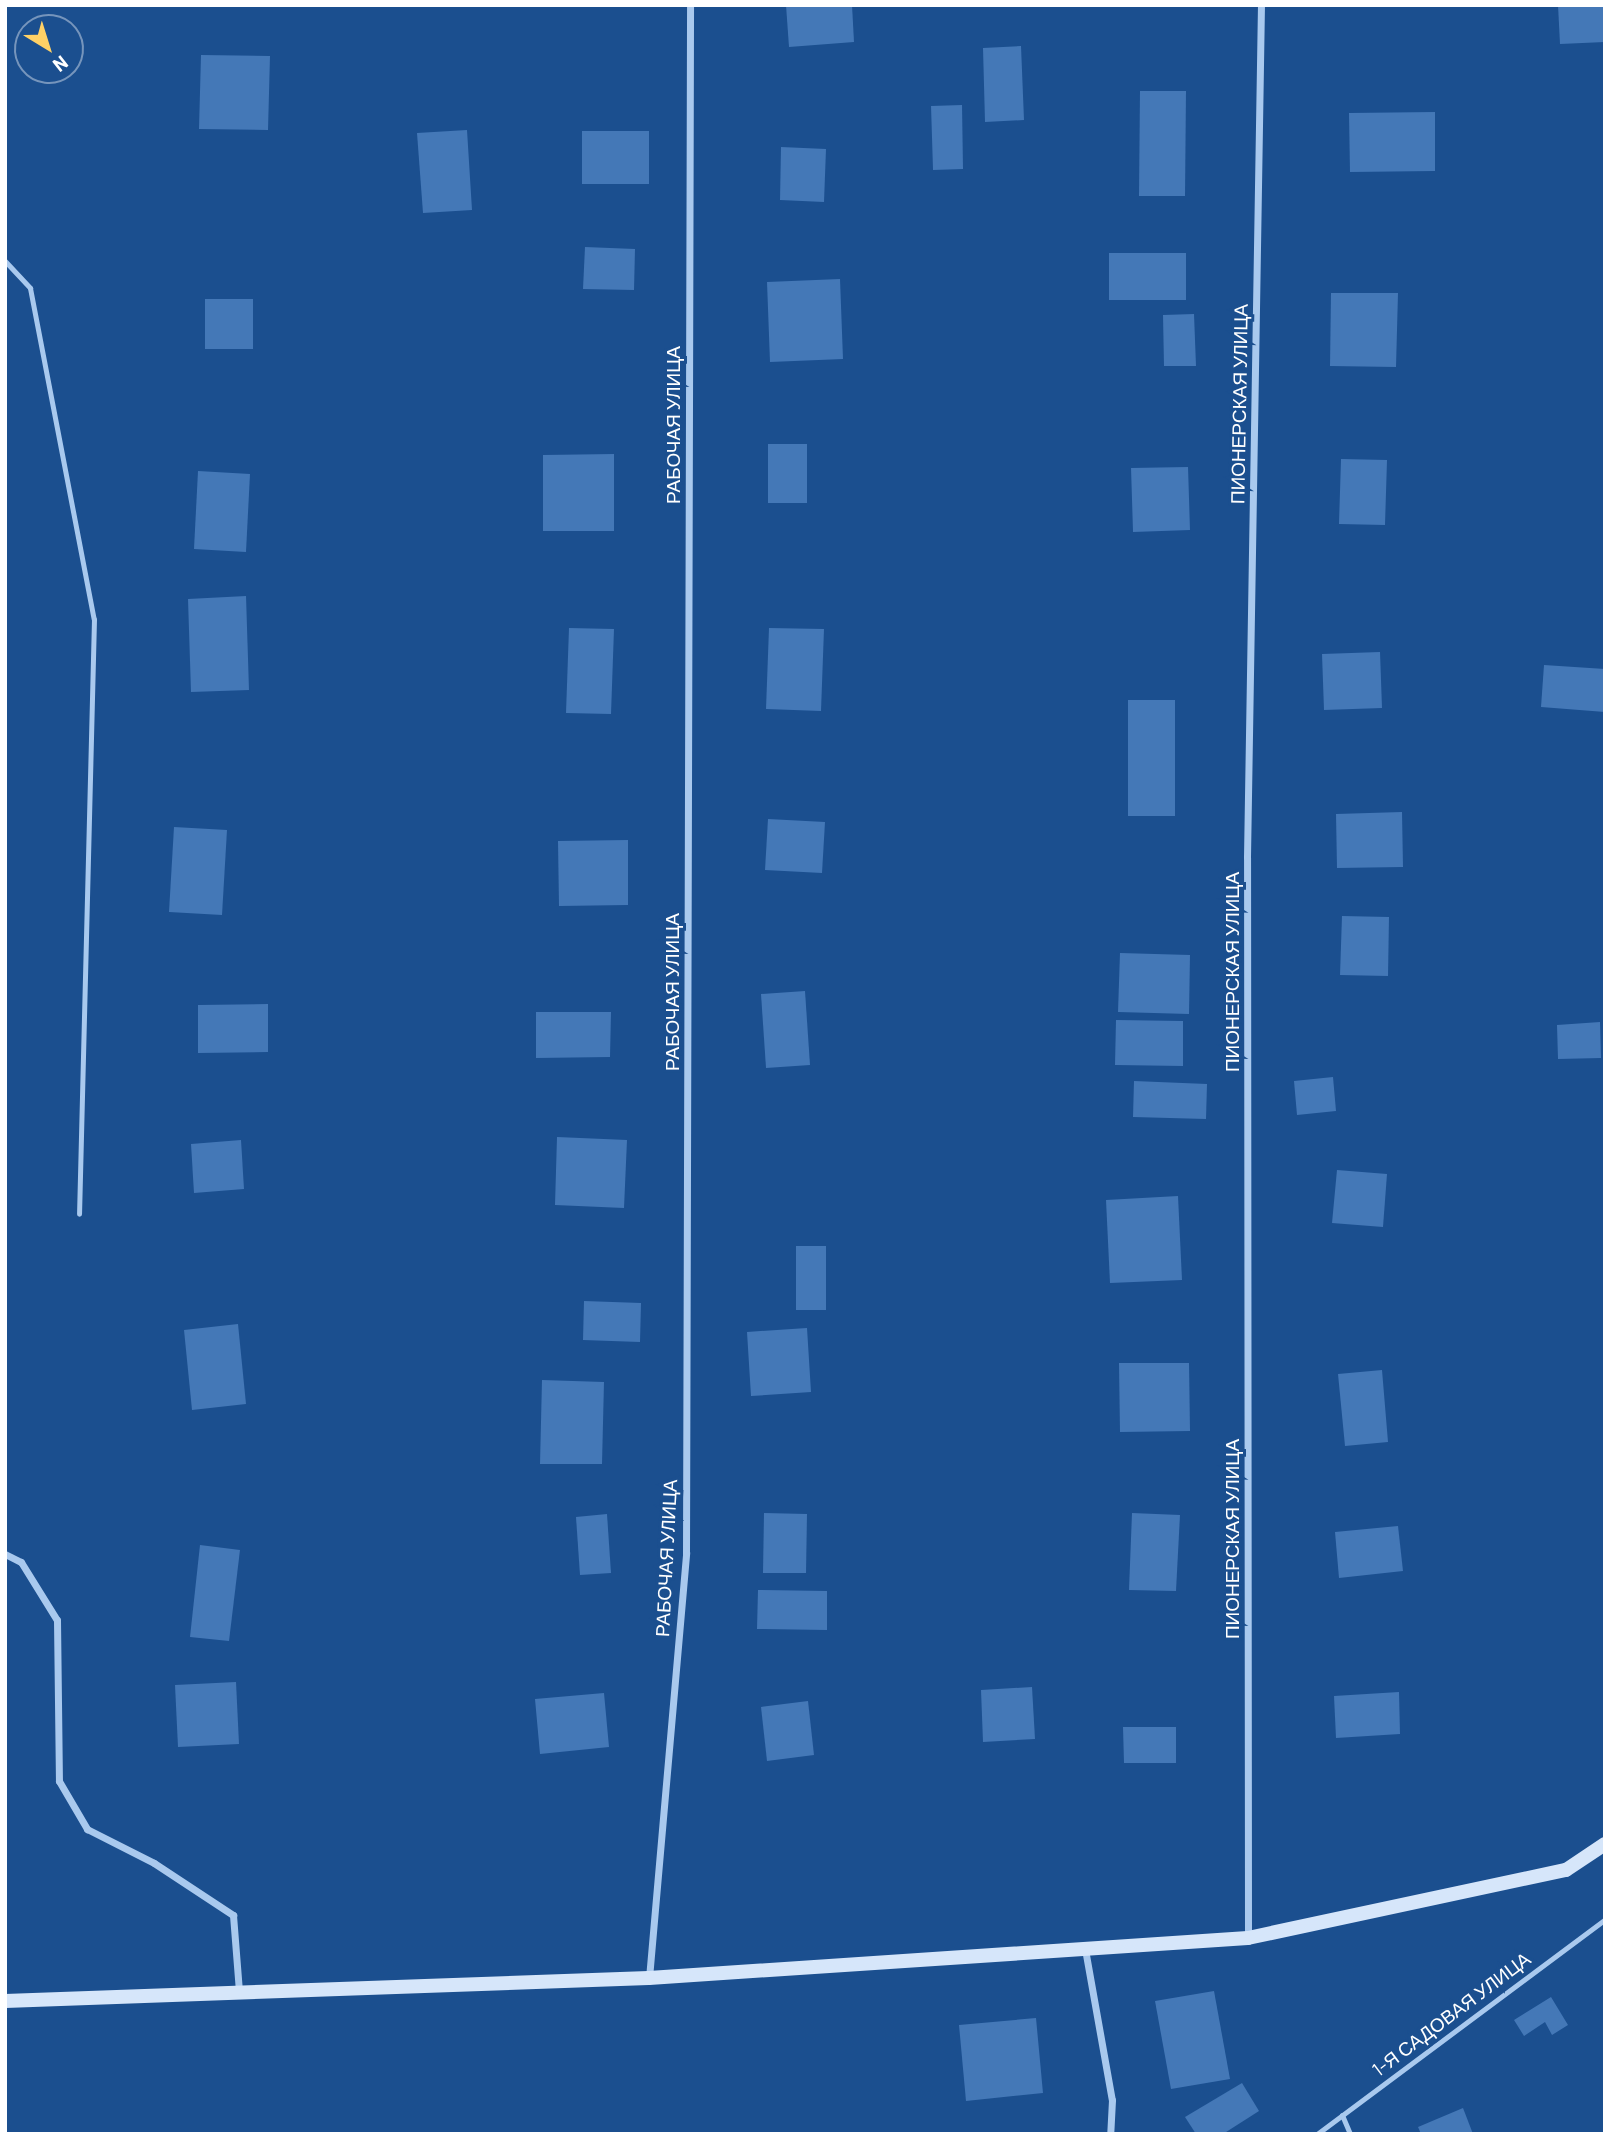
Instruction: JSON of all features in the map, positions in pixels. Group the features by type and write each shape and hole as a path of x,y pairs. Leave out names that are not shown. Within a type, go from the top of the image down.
{"street":[{"name":"РАБОЧАЯ УЛИЦА","path":"649,1978 686,1552 690,5"},
{"name":"ПИОНЕРСКАЯ УЛИЦА","path":"1248,1938 1247,857 1261,5"},
{"path":"5,1554 21,1562 57,1620 59,1781 87,1829 154,1863 233,1915 239,1992"},
{"path":"5,2001 649,1978 1248,1938 1566,1870 1605,1843"},
{"path":"1085,1949 1112,2100 1111,2134"}],"lane":[{"path":"5,261 30,288 94,619 79,1214"},
{"name":"1-Я САДОВАЯ УЛИЦА","path":"1317,2134 1605,1919"},
{"path":"1342,2115 1350,2134"}],"building":[{"path":"786,5 852,5 854,42 789,47"},
{"path":"1558,5 1605,5 1605,42 1560,44"},
{"path":"1021,46 1024,120 985,122 983,48"},
{"path":"201,55 270,56 268,130 199,129"},
{"path":"1140,91 1186,91 1185,196 1139,196"},
{"path":"962,105 963,169 933,170 931,106"},
{"path":"1435,112 1435,171 1350,172 1349,113"},
{"path":"467,130 472,210 423,213 417,133"},
{"path":"582,131 649,131 649,184 582,184"},
{"path":"781,147 826,149 824,202 780,200"},
{"path":"585,247 635,249 634,290 583,289"},
{"path":"1109,253 1186,253 1186,300 1109,300"},
{"path":"840,279 843,359 770,362 767,282"},
{"path":"1331,293 1398,293 1396,367 1330,366"},
{"path":"205,299 253,299 253,349 205,349"},
{"path":"1194,314 1196,366 1164,366 1163,315"},
{"path":"768,444 807,444 807,503 768,503"},
{"path":"614,454 614,531 543,531 543,455"},
{"path":"1341,459 1387,460 1385,525 1339,524"},
{"path":"1188,467 1190,530 1133,532 1131,468"},
{"path":"198,471 250,474 246,552 194,549"},
{"path":"246,596 249,690 191,692 188,599"},
{"path":"569,628 614,629 611,714 566,713"},
{"path":"769,628 824,629 821,711 766,709"},
{"path":"1380,652 1382,708 1324,710 1322,654"},
{"path":"1544,665 1605,669 1605,712 1541,707"},
{"path":"1128,700 1175,700 1175,816 1128,816"},
{"path":"1402,812 1403,867 1337,868 1336,814"},
{"path":"768,819 825,822 822,873 765,870"},
{"path":"174,827 227,830 222,915 169,912"},
{"path":"628,840 628,905 559,906 558,841"},
{"path":"1342,916 1389,917 1388,976 1340,975"},
{"path":"1120,953 1190,955 1189,1014 1118,1012"},
{"path":"805,991 810,1065 766,1068 761,994"},
{"path":"268,1004 268,1052 198,1053 198,1005"},
{"path":"536,1012 611,1012 610,1057 536,1058"},
{"path":"1116,1020 1183,1021 1183,1066 1115,1065"},
{"path":"1600,1022 1601,1058 1558,1059 1557,1025"},
{"path":"1333,1077 1336,1111 1297,1115 1294,1081"},
{"path":"1134,1081 1207,1084 1206,1119 1133,1117"},
{"path":"557,1137 627,1140 624,1208 555,1205"},
{"path":"241,1140 244,1189 194,1193 191,1144"},
{"path":"1337,1170 1387,1174 1383,1227 1332,1223"},
{"path":"1178,1196 1182,1280 1110,1283 1106,1200"},
{"path":"796,1246 826,1246 826,1310 796,1310"},
{"path":"584,1301 641,1303 640,1342 583,1340"},
{"path":"238,1324 246,1404 192,1410 184,1330"},
{"path":"807,1328 811,1392 751,1396 747,1332"},
{"path":"1119,1363 1189,1363 1190,1431 1120,1432"},
{"path":"1382,1370 1388,1442 1345,1446 1338,1374"},
{"path":"542,1380 604,1382 602,1464 540,1464"},
{"path":"764,1513 807,1514 806,1573 763,1573"},
{"path":"1132,1513 1180,1515 1176,1591 1129,1590"},
{"path":"607,1514 611,1573 580,1575 576,1517"},
{"path":"1398,1526 1403,1571 1339,1578 1335,1532"},
{"path":"200,1545 240,1550 229,1641 190,1637"},
{"path":"758,1590 827,1591 827,1630 757,1629"},
{"path":"236,1682 239,1744 178,1747 175,1685"},
{"path":"1032,1687 1035,1739 983,1742 981,1690"},
{"path":"1399,1692 1400,1734 1336,1738 1334,1696"},
{"path":"604,1693 609,1747 540,1754 535,1699"},
{"path":"808,1701 814,1755 767,1761 761,1707"},
{"path":"1123,1727 1176,1727 1176,1763 1124,1763"},
{"path":"1214,1991 1230,2079 1171,2089 1155,2001"},
{"path":"1551,1997 1568,2025 1552,2035 1545,2022 1524,2036 1514,2020"},
{"path":"1036,2018 1043,2093 966,2101 959,2025"},
{"path":"1242,2083 1259,2111 1223,2134 1196,2134 1185,2117"},
{"path":"1463,2108 1473,2134 1421,2134 1418,2127"}]}
